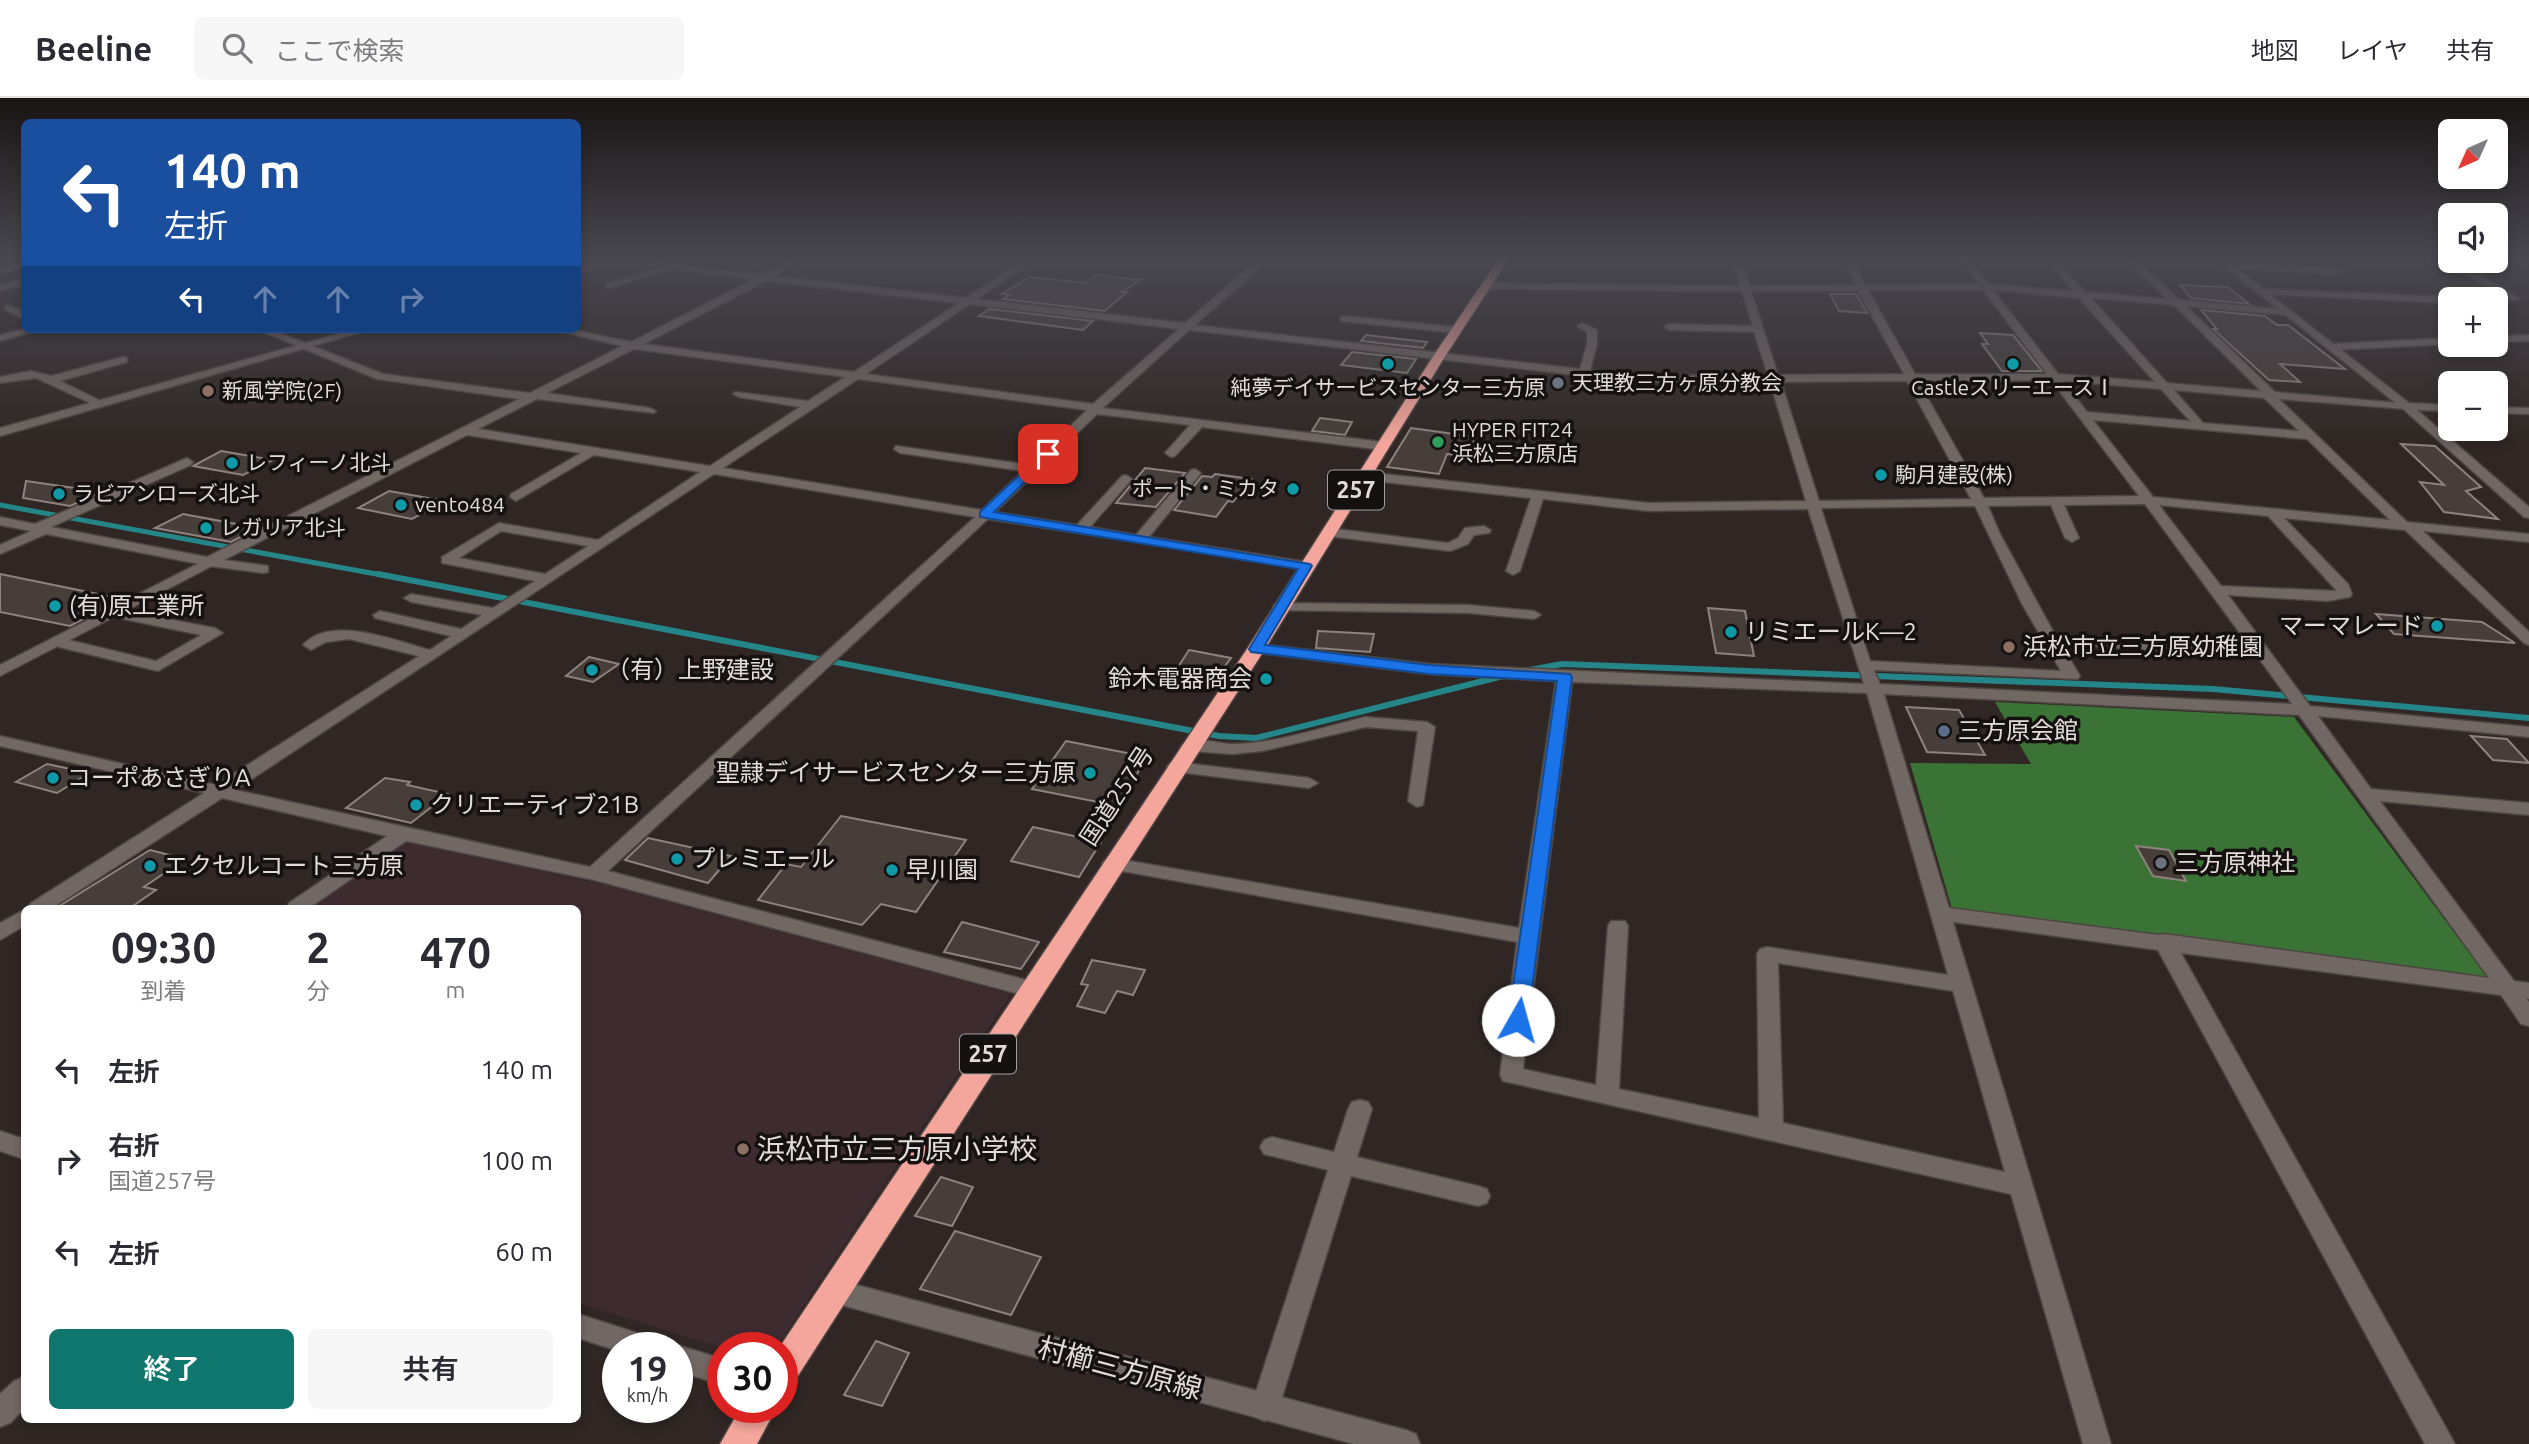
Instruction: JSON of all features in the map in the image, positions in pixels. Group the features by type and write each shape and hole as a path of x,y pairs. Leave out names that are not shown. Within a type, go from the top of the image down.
{"highway":[{"name":"国道257号","path":"798,1346 1112,864 1256,649 1463,320"},
{"path":"737,1444 750,1423"}],"street":[{"path":"0,671 681,320"},
{"path":"43,905 432,655 939,320"},
{"path":"1132,320 1438,358 1636,379 2052,377 2438,407"},
{"path":"594,874 1193,320"},
{"path":"1354,320 1456,330"},
{"path":"1757,320 1864,665 1874,689 2097,1444"},
{"path":"1864,665 2072,676 1879,320"},
{"path":"2011,320 2216,590 2529,1018"},
{"path":"2105,320 2200,426"},
{"path":"2192,320 2310,436 2529,640"},
{"path":"2297,320 2406,406 2529,514"},
{"path":"1582,326 1592,330 1592,344 1584,373"},
{"path":"1669,327 1760,329"},
{"path":"0,338 21,333"},
{"path":"271,333 381,377 650,411"},
{"path":"0,432 353,333"},
{"path":"574,333 631,345 1382,446"},
{"path":"2508,339 2529,338"},
{"path":"2331,347 2438,342"},
{"path":"50,380 123,360"},
{"path":"0,380 31,373 99,404"},
{"path":"739,394 809,405"},
{"path":"2508,410 2529,411"},
{"path":"2081,415 2310,436"},
{"path":"1171,453 1199,423"},
{"path":"467,431 1306,566"},
{"path":"900,449 1032,469"},
{"path":"516,496 594,450"},
{"path":"0,550 74,511 187,462"},
{"path":"1140,539 1195,474"},
{"path":"1365,476 1649,508 2146,500 2529,538"},
{"path":"1080,530 1126,479"},
{"path":"1513,570 1538,496"},
{"path":"2056,501 2071,538"},
{"path":"2216,590 2327,597 2345,594 2343,587 2273,514"},
{"path":"0,521 209,562 263,569"},
{"path":"548,579 447,560 499,527 600,544"},
{"path":"1328,533 1450,547 1463,541 1471,531 1484,530"},
{"path":"411,598 496,613"},
{"path":"1280,607 1468,610 1534,615"},
{"path":"56,642 158,666 215,633 114,612"},
{"path":"380,615 464,634"},
{"path":"311,645 322,638 349,634 432,655"},
{"path":"2050,639 2261,653"},
{"path":"1256,649 1480,674 1874,689 2305,710 2529,732"},
{"path":"1565,677 1511,1075 2020,1186"},
{"path":"1192,744 1233,749 1262,746 1366,722 1427,727 1417,801"},
{"path":"0,741 403,834 594,874 1030,989"},
{"path":"1192,744 1308,783"},
{"path":"2366,794 2529,809"},
{"path":"300,905 403,834"},
{"path":"1112,864 1528,937"},
{"path":"1941,914 2529,990"},
{"path":"0,933 21,919"},
{"path":"1607,1096 1618,926"},
{"path":"2164,941 2441,1444"},
{"path":"1772,1130 1767,954 1963,985"},
{"path":"1265,1407 1360,1109"},
{"path":"0,1141 21,1148"},
{"path":"1272,1147 1478,1196"},
{"name":"村櫛三方原線","path":"834,1291 1406,1444"},
{"path":"581,1327 602,1334"},
{"path":"0,1413 21,1393"}],"shaded area":[{"name":"浜松市立三方原小学校","path":"399,841 605,885 1011,994 786,1332 707,1332 707,1343 693,1339 693,1332 671,1332 581,1304 581,905 313,905"}],"green space":[{"path":"1995,702 2294,717 2488,978 1952,909 1910,763 2031,764"}],"building":[{"path":"1007,320 1093,321 1083,330"},
{"path":"2209,320 2270,320 2277,325 2288,325 2345,369 2280,364 2300,382 2269,380 2213,329 2217,329"},
{"path":"1980,333 2013,335 2042,371 2002,371 1982,344 1988,344"},
{"path":"1366,335 1427,342 1423,348 1361,341"},
{"path":"1352,352 1416,359 1407,373 1341,365"},
{"path":"1320,418 1352,422 1345,435 1312,431"},
{"path":"1411,428 1476,437 1464,456 1447,454 1439,474 1387,467"},
{"path":"2401,444 2435,446 2481,487 2466,491 2498,519 2444,512 2420,482 2444,485"},
{"name":"レフィーノ北斗","path":"221,451 273,460 243,475 193,466"},
{"path":"1145,468 1185,473 1156,507 1116,503"},
{"path":"1215,474 1251,479 1233,502 1228,501 1216,517 1174,510 1202,476 1212,477"},
{"name":"ラビアンローズ北斗","path":"26,481 102,492 70,506 23,498"},
{"name":"vento484","path":"389,491 445,501 412,519 358,508"},
{"name":"レガリア北斗","path":"183,514 258,528 231,542 155,528"},
{"name":"(有)原工業所","path":"0,574 122,599 70,626 0,612"},
{"name":"リミエールK―2","path":"1708,608 1745,611 1754,656 1716,653"},
{"name":"マーマレード","path":"2376,614 2482,622 2515,643 2394,634"},
{"path":"1318,631 1374,634 1370,652 1316,648"},
{"path":"1189,650 1231,658 1216,678 1176,670"},
{"name":"（有）上野建設","path":"589,657 619,664 593,682 566,676"},
{"name":"三方原会館","path":"1906,707 1959,710 1985,755 1927,752"},
{"path":"2471,736 2507,739 2529,763 2493,760"},
{"name":"聖隷デイサービスセンター三方原","path":"1066,741 1147,757 1118,806 1032,789"},
{"name":"コーポあさぎりA","path":"47,764 89,773 57,793 16,782"},
{"path":"385,778 410,782 407,785 448,794 411,823 346,808"},
{"name":"早川園","path":"841,816 966,840 916,912 881,904 862,925 758,900 786,864 801,867"},
{"path":"1033,827 1101,842 1079,877 1011,861"},
{"name":"プレミエール","path":"648,838 731,856 708,883 625,860"},
{"name":"三方原神社","path":"2136,846 2169,850 2186,881 2153,876"},
{"path":"150,850 185,859 144,887 156,890 134,905 61,905"},
{"name":"早川園","path":"962,922 1039,942 1021,969 944,952"},
{"path":"1092,960 1145,970 1133,995 1117,991 1105,1013 1077,1006 1088,985 1081,984"},
{"path":"941,1177 973,1187 952,1226 915,1216"},
{"path":"955,1231 1041,1257 1011,1315 920,1289"},
{"path":"876,1341 909,1353 882,1406 844,1395"}],"waterway":[{"path":"0,505 387,576"},
{"path":"378,574 1219,736 1256,738 1503,676"},
{"path":"1524,671 1562,664 2213,689 2529,718"}],"place":[{"name":"純夢デイサービスセンター三方原","path":"1388,364"},
{"name":"CastleスリーエースⅠ","path":"2013,364"},
{"name":"天理教三方ヶ原分教会","path":"1558,383"},
{"name":"新風学院(2F)","path":"208,391"},
{"name":"HYPER FIT24 浜松三方原店","path":"1438,442"},
{"name":"レフィーノ北斗","path":"232,463"},
{"name":"駒月建設(株)","path":"1881,475"},
{"name":"ポート・ミカタ","path":"1293,489"},
{"name":"ラビアンローズ北斗","path":"59,494"},
{"name":"vento484","path":"401,505"},
{"name":"レガリア北斗","path":"206,528"},
{"name":"(有)原工業所","path":"55,606"},
{"name":"マーマレード","path":"2437,626"},
{"name":"リミエールK―2","path":"1731,632"},
{"name":"浜松市立三方原幼稚園","path":"2009,647"},
{"name":"（有）上野建設","path":"592,670"},
{"name":"鈴木電器商会","path":"1266,679"},
{"name":"三方原会館","path":"1944,731"},
{"name":"聖隷デイサービスセンター三方原","path":"1090,773"},
{"name":"コーポあさぎりA","path":"53,778"},
{"name":"クリエーティブ21B","path":"416,805"},
{"name":"プレミエール","path":"677,859"},
{"name":"三方原神社","path":"2161,863"},
{"name":"エクセルコート三方原","path":"150,866"},
{"name":"早川園","path":"892,870"},
{"name":"浜松市立三方原小学校","path":"743,1149"}],"route":[{"path":"1048,454 984,514 1306,566 1256,649 1480,674 1565,677 1518,1020"}]}
